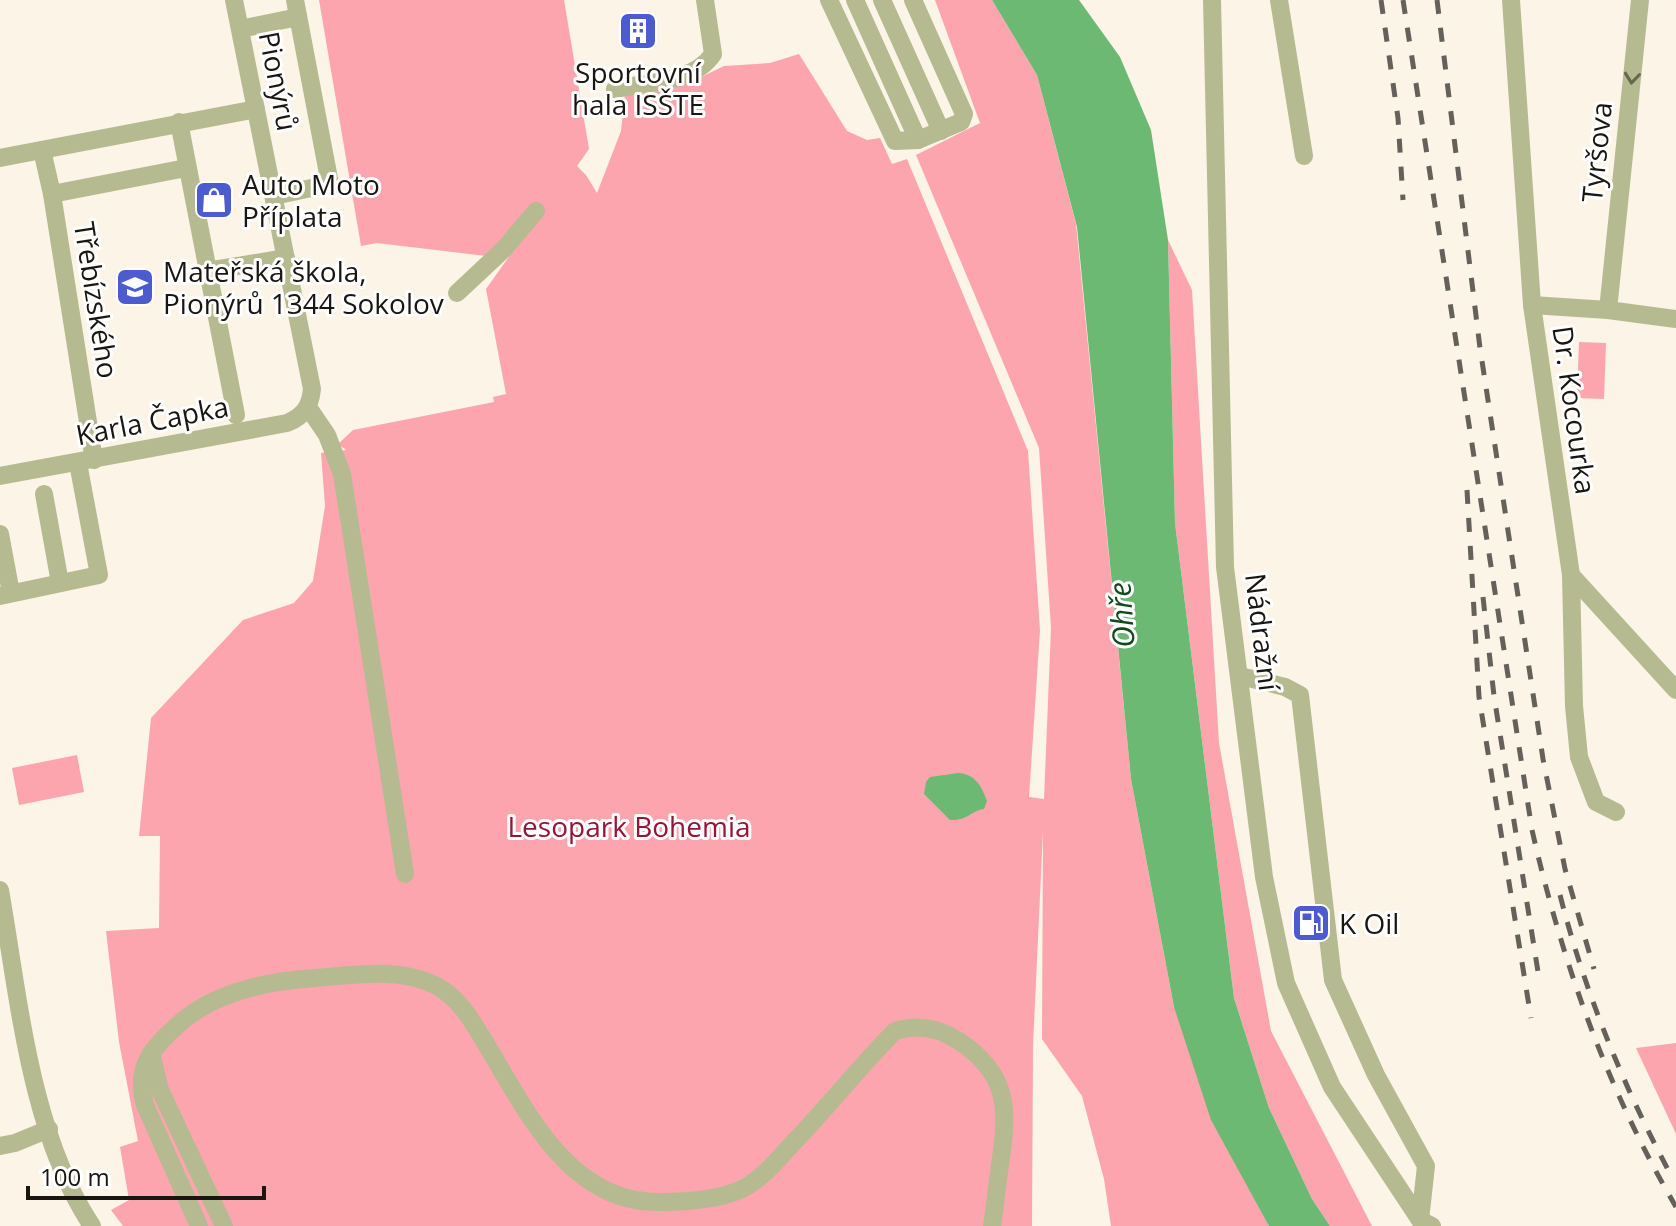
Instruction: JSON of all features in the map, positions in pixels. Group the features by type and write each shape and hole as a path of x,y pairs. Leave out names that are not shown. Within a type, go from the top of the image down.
{"street":[{"name":"Pionýrů","path":"234,0 312,389 308,407"},
{"path":"615,89 694,74 706,65 713,54 705,0"},
{"path":"829,0 895,141 918,140 961,122 964,114 913,0"},
{"path":"855,0 918,140"},
{"path":"882,0 941,131"},
{"name":"Nádražní","path":"1212,0 1225,567 1264,877 1286,983 1332,1087 1426,1223"},
{"path":"1279,0 1304,156"},
{"name":"Dr. Kocourka","path":"1511,0 1532,305 1571,575 1574,706 1579,757 1596,802 1616,812"},
{"name":"Tyršova","path":"1608,310 1640,0"},
{"path":"240,29 296,8 330,184 274,196"},
{"path":"0,158 256,109"},
{"path":"179,122 236,415"},
{"name":"Třebízského","path":"42,150 52,194 99,575 60,583"},
{"path":"52,194 186,168"},
{"path":"457,293 504,249 536,211"},
{"path":"207,271 286,258"},
{"path":"1532,305 1676,319"},
{"path":"308,407 327,435 342,474 405,874"},
{"name":"Karla Čapka","path":"0,476 287,423 299,418 308,407"},
{"path":"0,534 5,595 60,583 44,494"},
{"path":"1571,575 1676,690"},
{"path":"1240,676 1285,687 1300,695 1333,980 1376,1075 1426,1166 1426,1223"},
{"path":"0,890 28,1050 49,1129 75,1199 92,1226"},
{"path":"199,1226 139,1087 142,1071 151,1053 195,1010 255,985 294,979 378,974 407,975 436,986 462,1006 539,1133 561,1158 596,1185 624,1198 658,1202 710,1198 744,1188 769,1169 895,1031 911,1026 928,1028 954,1038 992,1069 1005,1103 1005,1128 992,1226"},
{"path":"151,1053 160,1090 224,1226"},
{"path":"0,1146 49,1129"}],"green space":[{"name":"Lesopark Bohemia","path":"319,0 564,0 589,149 577,166 597,193 621,131 625,92 697,79 724,66 770,63 799,54 847,131 867,140 880,138 892,164 907,159 1028,451 1040,630 1029,797 1044,799 1051,628 1039,448 916,155 980,123 935,0 992,0 1037,75 1076,224 1131,779 1174,1007 1269,1226 1111,1226 1104,1179 1082,1096 1042,1039 1043,831 1033,1046 1032,1226 123,1226 111,1210 129,1200 120,1147 138,1141 119,1042 106,931 159,928 160,836 139,836 151,718 243,620 294,603 313,581 325,506 321,453 346,450 338,444 353,430 494,402 493,397 506,394 486,289 518,244 486,256 377,243 361,246"},
{"path":"1168,240 1192,290 1219,743 1271,1031 1372,1226 1330,1226 1312,1199 1269,1108 1234,998 1175,523"},
{"path":"1579,342 1606,343 1604,399 1577,398"},
{"path":"77,755 84,792 19,805 12,768"},
{"path":"1676,1043 1676,1134 1636,1048"}],"water":[{"name":"Ohře","path":"992,0 1079,0 1120,57 1151,130 1168,240 1175,523 1234,998 1269,1108 1312,1199 1330,1226 1269,1226 1211,1120 1174,1007 1131,779 1077,227 1037,75"},
{"path":"958,773 977,781 987,801 984,809 962,819 950,820 924,794 926,782 930,777"}],"railway":[{"path":"1381,0 1398,118 1403,200"},
{"path":"1403,0 1532,830 1557,928 1589,1024 1629,1117 1676,1207"},
{"path":"1437,0 1480,348 1543,759 1565,869 1594,969"},
{"path":"1467,490 1479,697 1531,1018"},
{"path":"1483,597 1494,696 1539,978"},
{"path":"1560,895 1581,968 1607,1039 1672,1177"}],"place":[{"name":"Sportovní hala ISŠTE","path":"638,31"},
{"name":"Auto Moto Příplata","path":"214,200"},
{"name":"Mateřská škola, Pionýrů 1344 Sokolov","path":"135,287"},
{"name":"K Oil","path":"1311,923"}]}
